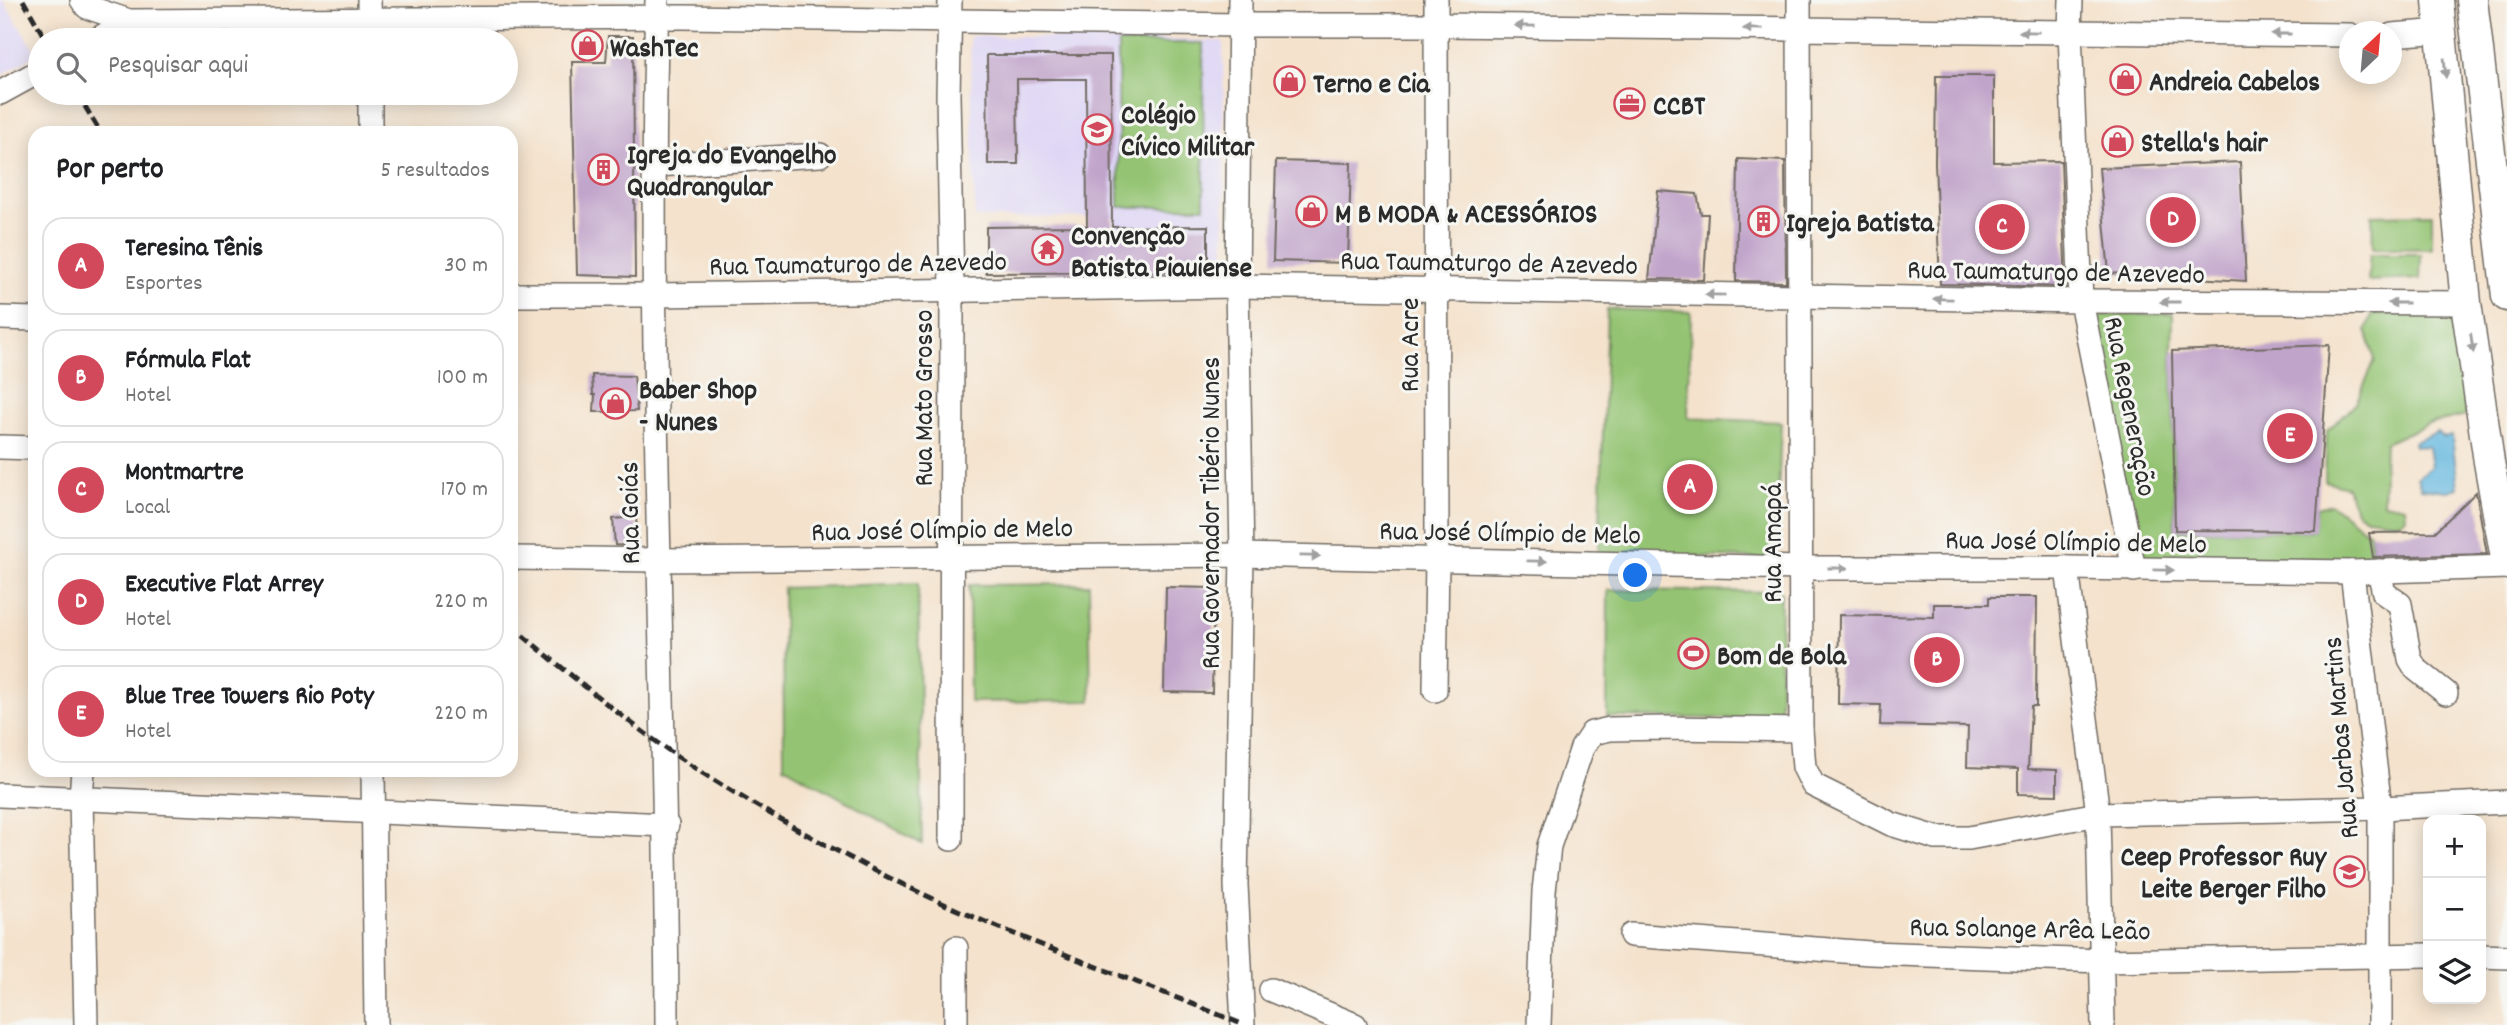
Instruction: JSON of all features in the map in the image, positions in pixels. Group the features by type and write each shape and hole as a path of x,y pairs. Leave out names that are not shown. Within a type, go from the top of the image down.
{"main road":[{"path":"2438,0 2466,303 2498,460 2507,566"},
{"path":"2472,0 2507,296"}],"street":[{"path":"82,0 87,7 129,21 370,20 657,9 950,10 1240,26 1436,24 2339,34"},
{"name":"Rua Governador Tibério Nunes","path":"1240,0 1237,286 1242,555 1236,885 1243,1025"},
{"name":"Rua Acre","path":"1435,690 1438,290 1436,0"},
{"name":"Rua Amapá","path":"1799,0 1801,730 1804,767 1813,785 1891,824 1936,838 1969,838 2098,814"},
{"name":"Rua Regeneração","path":"2071,0 2081,301 2134,570"},
{"name":"Rua Goiás","path":"657,9 655,295 658,560 667,825 667,1025"},
{"name":"Rua Mato Grosso","path":"950,10 948,95 952,289 951,839"},
{"path":"117,28 129,21"},
{"path":"2402,34 2442,31"},
{"path":"0,93 28,78"},
{"path":"370,105 370,126"},
{"path":"656,164 820,155"},
{"name":"Rua Taumaturgo de Azevedo","path":"518,295 1237,286 2081,301 2466,303"},
{"path":"0,318 28,319"},
{"path":"0,447 28,448"},
{"name":"Rua José Olímpio de Melo","path":"518,558 658,560 1242,555 1801,568 2352,572 2507,566"},
{"path":"2067,568 2098,814 2103,1025"},
{"path":"2379,571 2384,593 2400,604 2410,659 2416,669 2446,693"},
{"name":"Rua Jarbas Martins","path":"2352,572 2379,808 2381,1025"},
{"path":"1539,1025 1544,891 1549,846 1582,748 1592,733 1610,729 1667,728 1801,730"},
{"path":"82,777 86,1025"},
{"path":"373,777 376,1025"},
{"path":"0,794 667,825"},
{"path":"2098,814 2379,808 2507,802"},
{"name":"Rua Solange Arêa Leão","path":"1631,935 1870,953 2102,961 2423,956"},
{"path":"956,947 956,1025"},
{"path":"2486,956 2507,957"},
{"path":"1271,990 1355,1025"}],"shaded area":[{"path":"0,0 3,0 28,40 28,59 0,76"},
{"name":"Colégio Cívico Militar","path":"970,36 1223,41 1225,279 1115,279 1114,217 975,218"}],"green space":[{"path":"1118,43 1203,43 1204,207 1119,207"},
{"path":"2432,214 2432,249 2373,248 2372,215"},
{"path":"2370,254 2421,254 2420,279 2368,281"},
{"path":"1607,309 1691,312 1688,418 1781,422 1776,559 1599,553"},
{"path":"2173,314 2175,530 2315,531 2317,508 2331,504 2369,533 2373,558 2139,561 2090,315"},
{"path":"2372,314 2450,314 2466,415 2428,424 2385,443 2383,503 2405,507 2406,517 2399,522 2367,518 2356,511 2347,487 2325,481 2327,431 2356,403 2375,360 2366,330"},
{"path":"918,583 922,844 784,766 783,588"},
{"path":"1089,584 1091,701 970,702 969,585"},
{"name":"Bom de Bola","path":"1608,590 1781,592 1780,719 1607,717"}],"water":[{"path":"2437,432 2443,438 2452,436 2458,488 2448,491 2421,488 2417,477 2431,467 2428,447 2415,446 2414,442"}],"building":[{"name":"Igreja do Evangelho Quadrangular","path":"608,36 633,36 635,277 577,275 572,62 606,62"},
{"path":"987,55 1111,55 1112,227 1208,226 1208,272 986,273 986,227 1087,226 1086,79 1017,79 1018,164 988,164"},
{"path":"1936,76 1994,76 1994,162 2061,161 2066,287 1940,284 1935,163"},
{"name":"Igreja Batista","path":"1738,159 1785,161 1786,282 1736,281"},
{"name":"M B MODA & ACESSÓRIOS","path":"1276,161 1351,163 1348,263 1273,261"},
{"path":"2240,162 2246,281 2109,273 2099,168"},
{"path":"1658,191 1697,194 1701,214 1708,214 1704,280 1649,279"},
{"path":"2329,345 2316,531 2175,530 2172,351"},
{"path":"592,375 634,376 637,411 594,412"},
{"path":"2476,492 2487,554 2373,557 2369,533 2435,532"},
{"path":"636,517 638,546 615,545 613,519"},
{"path":"1166,587 1214,588 1212,693 1164,692"},
{"path":"1989,597 2037,597 2036,706 2031,706 2028,769 2057,770 2057,795 2018,794 2018,769 1967,767 1968,727 1880,725 1881,705 1838,704 1839,615 1934,617 1934,604 1989,604"}],"railway":[{"path":"23,0 39,28"},
{"path":"84,105 97,126"},
{"path":"518,632 654,740 735,793 830,847 960,911 1244,1025"}],"place":[{"name":"WashTec","path":"587,46"},
{"name":"Andreia Cabelos","path":"2126,80"},
{"name":"Terno e Cia","path":"1290,82"},
{"name":"CCBT","path":"1630,104"},
{"name":"Colégio Cívico Militar","path":"1098,129"},
{"name":"Stella's hair","path":"2118,141"},
{"name":"Igreja do Evangelho Quadrangular","path":"604,169"},
{"name":"M B MODA & ACESSÓRIOS","path":"1312,212"},
{"name":"Executive Flat Arrey","path":"2173,220"},
{"name":"Igreja Batista","path":"1763,221"},
{"name":"Montmartre","path":"2002,227"},
{"name":"Convenção Batista Piauiense","path":"1048,250"},
{"name":"Baber Shop - Nunes","path":"616,404"},
{"name":"Blue Tree Towers Rio Poty","path":"2290,436"},
{"name":"Teresina Tênis","path":"1690,487"},
{"name":"Bom de Bola","path":"1694,654"},
{"name":"Fórmula Flat","path":"1937,660"},
{"name":"Ceep Professor Ruy Leite Berger Filho","path":"2349,871"}]}
